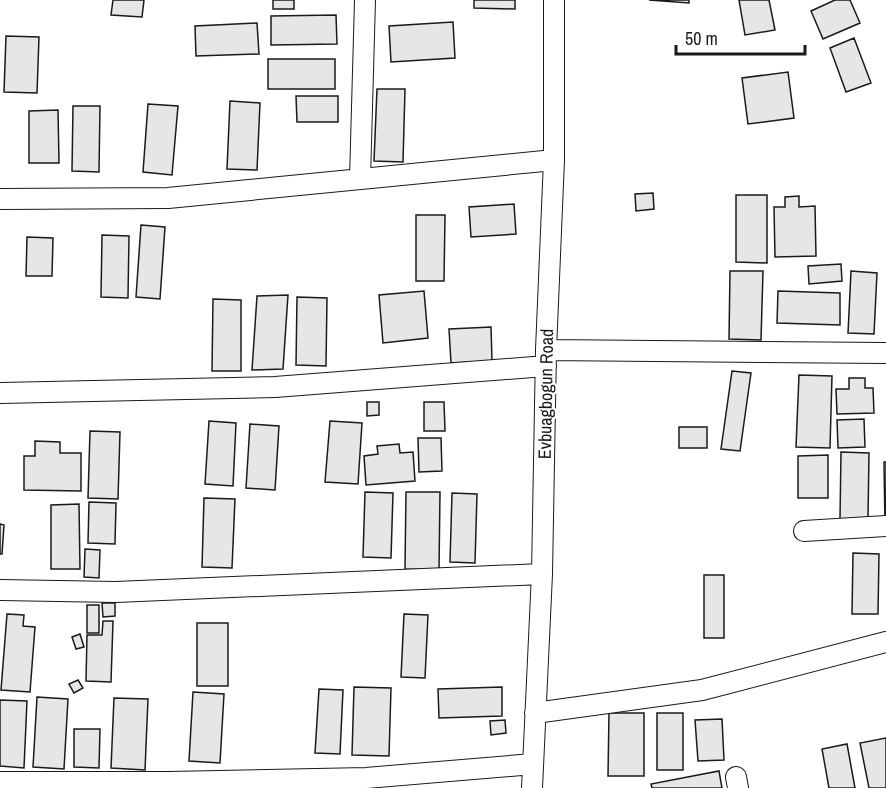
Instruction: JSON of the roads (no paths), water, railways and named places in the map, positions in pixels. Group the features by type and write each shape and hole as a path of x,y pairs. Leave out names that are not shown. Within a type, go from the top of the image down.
{"street":[{"path":"360,179 365,0"},
{"name":"Evbuagbogun Road","path":"532,788 542,574 546,358 554,160 554,0"},
{"path":"0,199 168,198 554,160"},
{"path":"0,393 274,387 546,358 886,353"},
{"path":"804,531 886,526"},
{"path":"0,590 116,592 542,574"},
{"path":"535,713 702,690 886,642"},
{"path":"0,782 169,782 366,777 533,764"}]}
